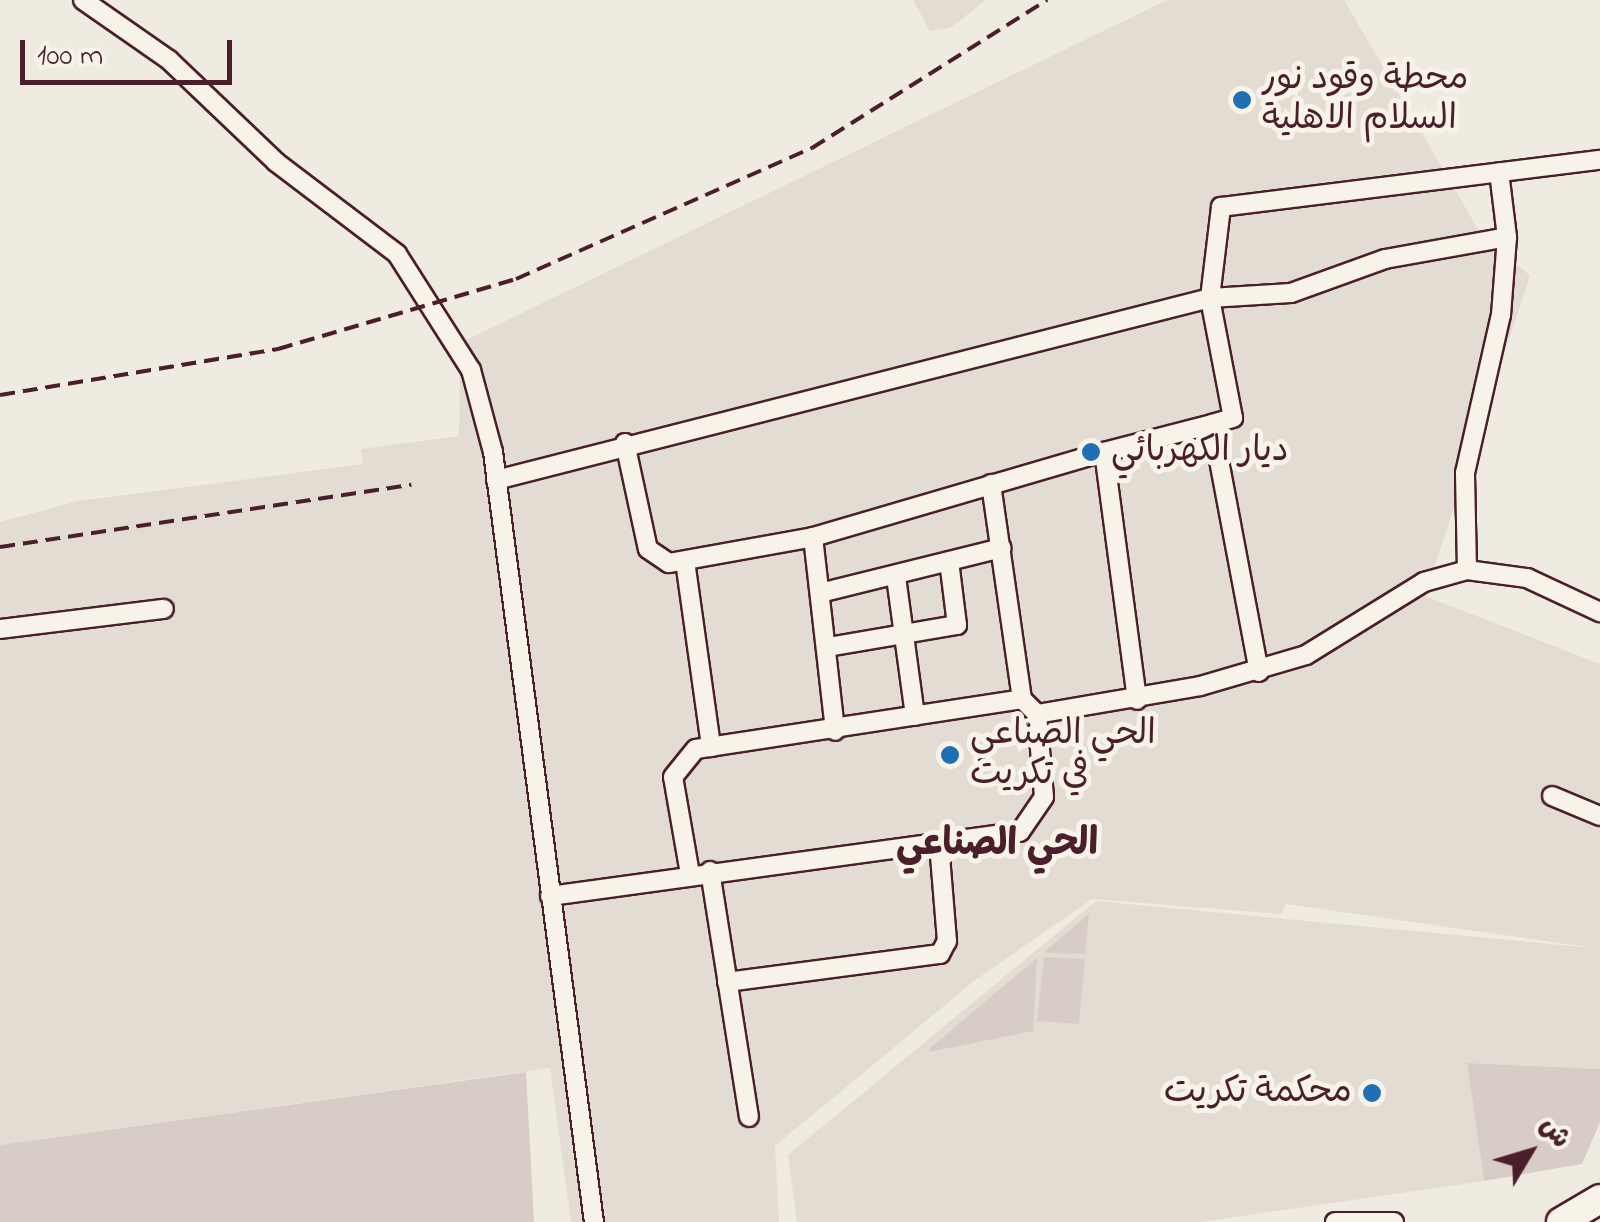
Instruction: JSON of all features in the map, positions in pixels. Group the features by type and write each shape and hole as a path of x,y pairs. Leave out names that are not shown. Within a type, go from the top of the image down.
{"main road":[{"path":"1561,1222 1600,1199"}],"street":[{"path":"83,0 169,60 276,162 397,254 461,347 496,480 594,1222"},
{"path":"625,442 648,549 685,561 813,537 1233,418 1210,298 1221,207 1600,160"},
{"path":"1467,570 1465,473 1500,315 1507,236 1499,172"},
{"path":"496,480 625,442 1210,298 1291,293 1385,259 1507,236"},
{"path":"1212,424 1259,672"},
{"path":"1104,452 1137,700"},
{"path":"550,896 710,871 1020,832 1039,816 1037,714 1022,699 992,484"},
{"path":"813,537 828,647 834,731"},
{"path":"820,593 1002,548"},
{"path":"685,561 711,747"},
{"path":"828,647 958,625 950,561"},
{"path":"1037,714 1137,700 1259,672 1306,655 1424,582 1467,570 1527,578 1600,612"},
{"path":"896,577 914,716"},
{"path":"0,629 164,609"},
{"path":"690,874 674,772 689,752 1022,699"},
{"path":"1552,796 1600,816"},
{"path":"727,982 940,954 947,941 939,844"},
{"path":"710,871 749,1117"},
{"path":"1336,1222 1394,1222"}],"shaded area":[{"path":"913,0 986,0 950,28 930,31"},
{"path":"1167,0 1344,0 1478,229 1530,276 1425,596 1600,664 1600,1069 1467,1063 1484,1181 1202,1222 797,1222 788,1155 1096,901 1594,948 1286,904 1281,914 1092,899 974,981 775,1146 779,1222 571,1222 550,1068 0,1145 0,522 78,501 363,464 361,449 459,436 460,343"},
{"path":"1089,914 1085,954 1045,951"},
{"path":"1044,957 1085,959 1079,1024 1037,1021"},
{"path":"1037,958 1033,1031 929,1052 930,1048"},
{"path":"1467,1063 1600,1069 1600,1122 1582,1164 1484,1181"},
{"path":"526,1072 534,1222 0,1222 0,1145"}],"railway":[{"path":"0,395 278,349 516,279 812,148 1047,0"},
{"path":"0,547 411,485"}],"place":[{"name":"محطة وقود نور السلام الاهلية","path":"1242,100"},
{"name":"ديار الكهربائي","path":"1091,452"},
{"name":"الحي الصناعي في تكريت","path":"950,755"},
{"name":"محكمة تكريت","path":"1372,1093"}],"district":[{"name":"الحي الصناعي","path":"997,846"}]}
